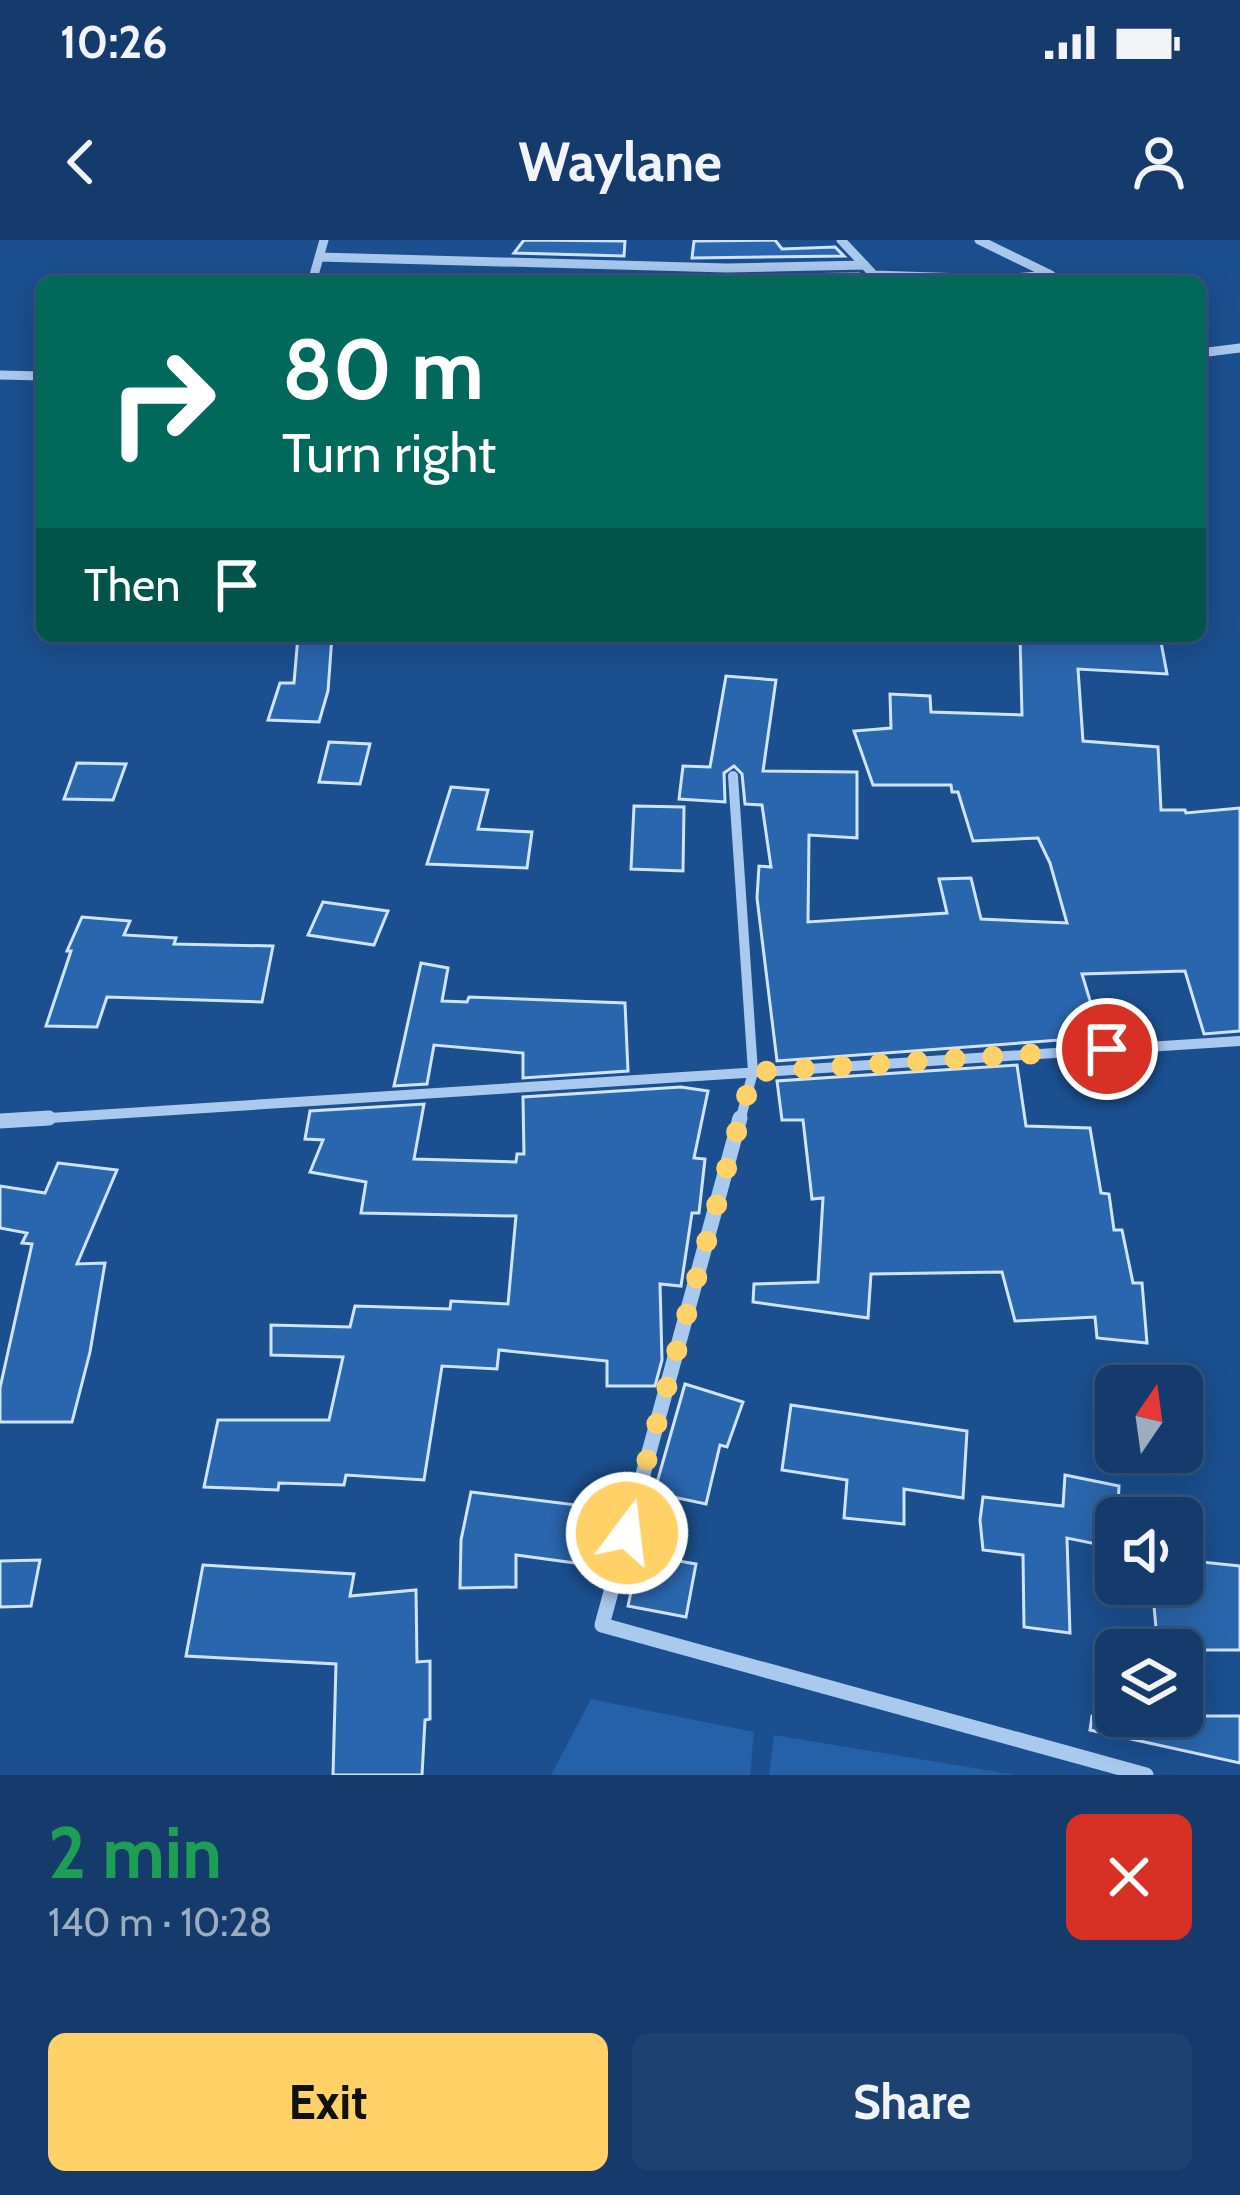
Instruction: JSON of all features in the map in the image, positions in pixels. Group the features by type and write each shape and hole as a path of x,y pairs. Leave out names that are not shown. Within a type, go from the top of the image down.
{"street":[{"path":"314,276 324,240"},
{"path":"842,240 874,275 892,276"},
{"path":"979,240 1051,275 1034,276"},
{"path":"319,257 727,268 865,265"},
{"path":"1206,352 1240,348"},
{"path":"0,375 36,376"},
{"path":"733,776 753,1072 602,1625 1146,1775"},
{"path":"0,1121 1240,1041"}],"shaded area":[{"path":"591,1699 754,1732 750,1775 551,1775"},
{"path":"774,1735 1016,1775 769,1775"}],"building":[{"path":"524,240 625,241 624,256 514,253"},
{"path":"775,240 782,249 835,247 844,256 692,258 694,241"},
{"path":"858,274 858,276 690,276"},
{"path":"297,642 332,642 328,691 319,722 268,720 280,683 294,683"},
{"path":"1020,642 1161,642 1167,674 1078,669 1083,741 1158,747 1161,810 1186,813 1240,808 1240,1031 1204,1034 1185,971 1082,974 1101,1037 777,1061 757,898 759,866 771,867 762,805 745,804 742,774 734,766 724,773 725,802 679,799 683,766 710,767 726,676 776,680 763,771 857,772 857,838 809,835 808,922 947,913 939,879 971,878 981,919 1067,923 1038,838 973,841 958,792 952,792 951,785 873,785 854,731 891,728 890,694 930,696 931,712 1022,715"},
{"path":"329,742 370,744 360,784 319,782"},
{"path":"77,763 126,764 113,800 64,799"},
{"path":"451,787 488,790 478,829 532,832 527,868 427,864"},
{"path":"634,806 684,807 683,871 631,869"},
{"path":"323,902 388,911 374,945 308,935"},
{"path":"82,917 130,921 124,935 176,938 174,944 273,946 262,1002 107,997 97,1027 46,1026"},
{"path":"421,963 448,968 442,1001 467,1002 469,997 625,1003 628,1071 523,1078 523,1053 434,1045 427,1084 394,1086"},
{"path":"1017,1065 1026,1126 1090,1128 1101,1193 1109,1194 1114,1230 1122,1230 1133,1283 1142,1283 1147,1343 1097,1338 1095,1317 1015,1321 1002,1272 871,1274 868,1318 753,1302 754,1284 818,1282 823,1198 812,1199 803,1120 782,1120 777,1081"},
{"path":"681,1087 708,1091 694,1158 705,1159 699,1213 692,1213 681,1286 660,1284 662,1360 655,1386 607,1386 607,1361 499,1350 497,1369 442,1366 424,1480 346,1475 344,1485 279,1483 278,1490 204,1487 218,1420 329,1420 343,1357 271,1355 271,1325 350,1327 355,1306 450,1309 451,1301 508,1304 516,1216 361,1213 366,1182 310,1172 323,1140 305,1139 310,1111 424,1104 414,1159 516,1162 517,1154 524,1154 523,1097"},
{"path":"58,1163 117,1170 77,1264 105,1263 90,1352 72,1422 0,1422 0,1388 32,1244 22,1243 27,1233 0,1228 0,1186 45,1193"},
{"path":"685,1384 743,1402 727,1447 720,1445 706,1504 654,1493"},
{"path":"791,1405 967,1431 963,1498 904,1489 904,1524 844,1518 847,1480 782,1470"},
{"path":"1065,1475 1119,1486 1118,1497 1095,1497 1095,1544 1067,1538 1070,1633 1024,1627 1023,1555 983,1550 980,1520 983,1497 1063,1506"},
{"path":"471,1492 600,1508 590,1565 516,1555 516,1587 460,1588 461,1540"},
{"path":"639,1554 696,1564 686,1617 628,1606"},
{"path":"40,1560 31,1606 0,1607 0,1561"},
{"path":"1203,1562 1240,1566 1240,1650 1203,1650 1203,1629 1156,1629 1154,1605 1203,1605"},
{"path":"203,1565 354,1574 350,1596 416,1590 417,1662 430,1661 430,1719 425,1720 422,1775 333,1775 336,1664 186,1656"},
{"path":"1203,1716 1240,1716 1240,1763 1122,1737 1203,1737"}],"route":[{"path":"627,1533 753,1072 1107,1049"}]}
